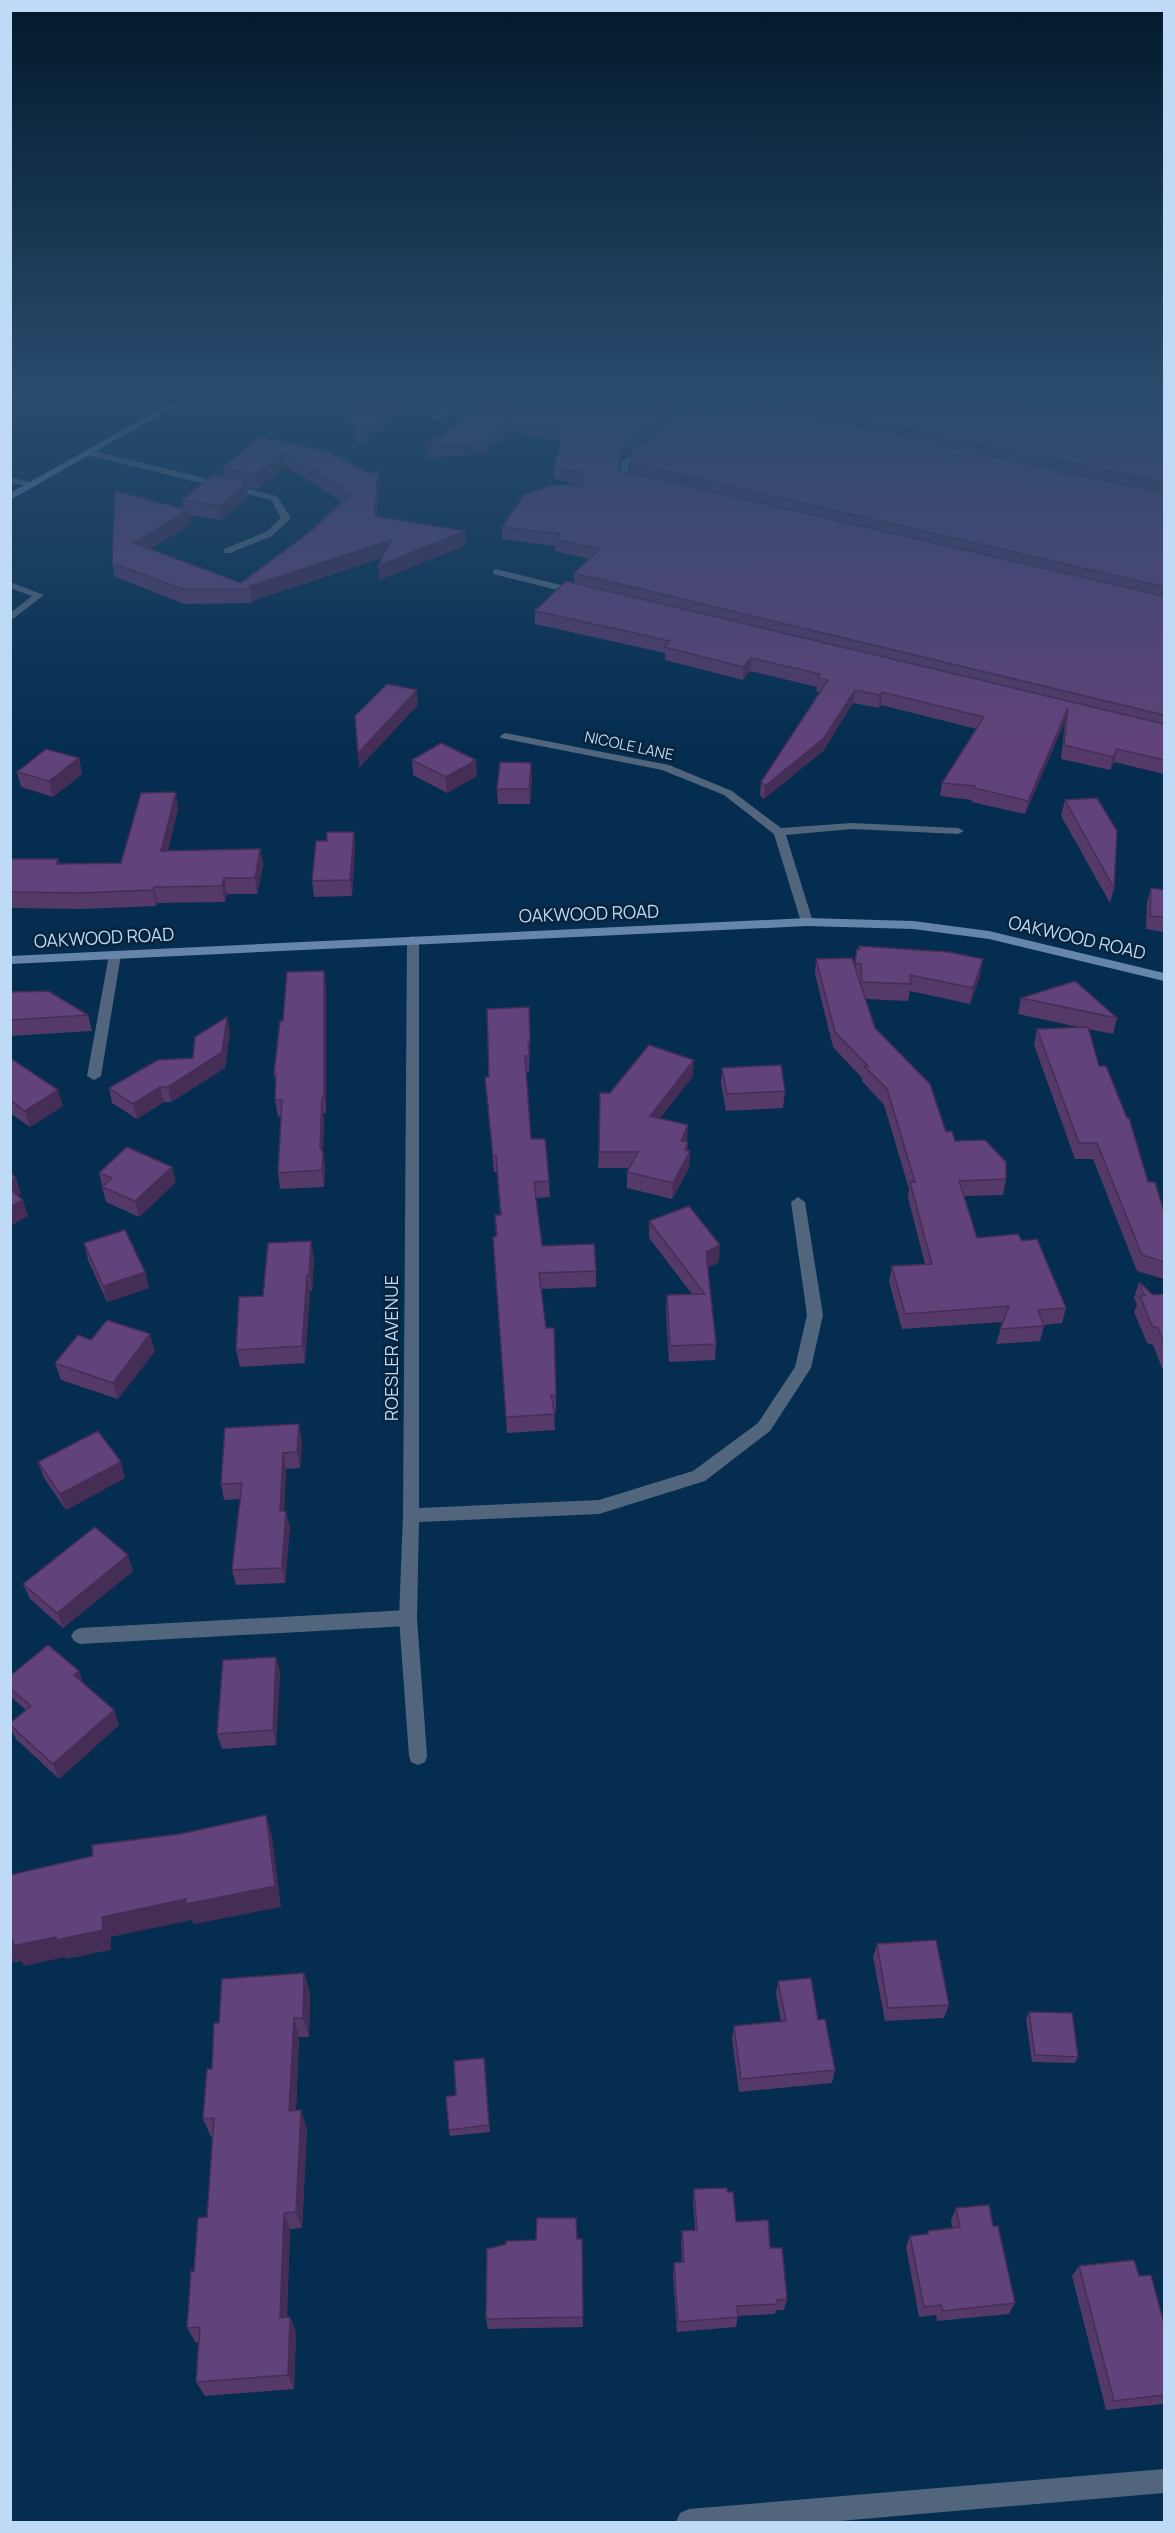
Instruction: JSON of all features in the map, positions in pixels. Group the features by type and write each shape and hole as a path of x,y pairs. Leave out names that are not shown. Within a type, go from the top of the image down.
{"street":[{"path":"227,551 269,534 286,518 282,511"},
{"path":"496,572 592,595"},
{"path":"10,585 39,595 10,618"},
{"name":"NICOLE LANE","path":"505,736 665,767 728,793 779,832"},
{"path":"807,922 779,832 852,826 957,831"},
{"name":"OAKWOOD ROAD","path":"10,960 807,922 914,925 989,935 1164,977"},
{"name":"ROESLER AVENUE","path":"413,940 411,1515 408,1617 418,1755"},
{"path":"94,1076 115,955"},
{"path":"411,1515 599,1507 699,1476 764,1427 803,1368 815,1315 798,1202"},
{"path":"80,1636 408,1617"},
{"path":"688,2523 1164,2481"}],"building":[{"path":"114,511 186,511 134,543 241,583 311,531 332,511 374,511 374,516 465,531 378,566 391,540 250,586 250,589 182,589 112,563"},
{"path":"513,511 797,511 1164,596 1164,715 574,573 600,549 555,539 560,534 502,527"},
{"path":"838,511 1164,511 1164,587"},
{"path":"566,581 1164,724 1164,760 1117,749 1113,757 1064,745 1068,708 1028,801 974,788 975,786 942,783 984,717 882,692 880,695 855,690 824,738 765,786 761,782 828,680 818,678 820,674 751,658 743,667 665,647 670,641 535,611"},
{"path":"387,684 417,690 358,753 355,716"},
{"path":"441,743 476,760 446,777 412,760"},
{"path":"46,749 79,758 49,781 17,772"},
{"path":"500,762 531,763 529,789 497,789"},
{"path":"176,792 161,851 260,849 255,878 224,878 222,886 154,887 153,890 79,893 10,892 10,859 58,859 56,864 121,863 141,793"},
{"path":"1097,798 1117,831 1114,888 1065,800"},
{"path":"327,832 354,832 350,880 312,881 316,841 327,841"},
{"path":"1151,888 1164,890 1164,917 1150,916"},
{"path":"859,946 948,952 983,959 973,988 910,975 911,984 862,982 861,964 855,963"},
{"path":"852,958 875,1028 930,1084 946,1132 952,1131 955,1141 985,1140 1006,1162 1006,1179 959,1181 977,1238 1018,1234 1022,1241 1037,1239 1066,1308 1038,1310 1044,1326 1000,1329 1009,1306 905,1314 892,1266 932,1264 910,1182 915,1182 887,1089 835,1032 816,959"},
{"path":"324,971 324,1097 322,1097 320,1148 323,1152 322,1170 278,1173 282,1100 275,1100 276,1074 274,1074 280,1021 283,1021 287,972"},
{"path":"1075,981 1117,1018 1021,998"},
{"path":"48,991 88,1015 10,1020 11,992"},
{"path":"529,1007 529,1056 525,1056 531,1139 545,1139 549,1181 534,1182 542,1246 594,1244 596,1271 539,1273 546,1328 554,1328 556,1396 551,1395 555,1414 506,1417 493,1237 497,1236 495,1215 501,1215 496,1156 493,1156 485,1077 489,1077 487,1009"},
{"path":"227,1017 222,1052 168,1087 160,1087 133,1104 109,1088 158,1060 193,1058 195,1037"},
{"path":"1088,1027 1099,1066 1106,1066 1127,1118 1129,1118 1148,1182 1155,1182 1164,1212 1164,1262 1142,1255 1097,1143 1079,1143 1037,1029"},
{"path":"649,1045 694,1060 650,1116 688,1125 681,1141 688,1142 685,1150 690,1151 673,1183 627,1172 638,1152 599,1152 600,1093 610,1093"},
{"path":"10,1058 58,1090 25,1111 10,1100"},
{"path":"781,1065 785,1091 727,1094 722,1068"},
{"path":"127,1147 172,1167 135,1201 102,1187 112,1178 99,1173"},
{"path":"10,1172 16,1178 10,1181"},
{"path":"10,1189 23,1200 10,1207"},
{"path":"689,1206 720,1245 706,1252 716,1344 670,1346 667,1295 705,1294 649,1221"},
{"path":"125,1230 145,1272 103,1286 84,1243"},
{"path":"311,1241 302,1346 236,1350 239,1297 263,1296 268,1243"},
{"path":"1139,1282 1153,1295 1164,1294 1164,1343 1158,1328 1152,1326 1140,1296 1145,1296"},
{"path":"107,1320 150,1334 113,1383 55,1363 78,1335 91,1340"},
{"path":"299,1424 297,1452 283,1453 280,1511 286,1511 282,1568 232,1570 242,1483 221,1484 225,1428"},
{"path":"98,1431 121,1462 60,1494 38,1462"},
{"path":"95,1527 128,1555 57,1613 23,1584"},
{"path":"48,1645 79,1671 74,1675 114,1710 53,1764 10,1725 31,1706 10,1688 10,1676"},
{"path":"276,1657 273,1730 217,1734 223,1660"},
{"path":"266,1815 275,1886 186,1904 186,1899 102,1917 103,1930 56,1940 56,1937 13,1946 13,1940 10,1941 10,1875 93,1856 92,1845 180,1834"},
{"path":"936,1940 949,2005 888,2008 877,1944"},
{"path":"304,1973 303,2018 294,2018 289,2111 301,2110 296,2212 284,2213 280,2318 290,2317 288,2375 196,2382 200,2327 187,2328 198,2218 207,2217 214,2118 203,2119 207,2069 212,2069 214,2023 219,2023 222,1979"},
{"path":"811,1978 818,2020 825,2019 835,2070 741,2079 734,2026 786,2021 778,1981"},
{"path":"1029,2012 1072,2013 1078,2057 1035,2055"},
{"path":"484,2058 489,2125 449,2130 446,2097 456,2095 454,2061"},
{"path":"727,2188 727,2192 733,2192 736,2222 768,2220 770,2248 782,2248 787,2299 777,2300 778,2304 737,2306 738,2317 678,2322 674,2263 684,2262 682,2231 697,2230 694,2189"},
{"path":"989,2205 993,2226 998,2226 1015,2303 943,2311 941,2305 924,2307 910,2236 960,2227 956,2208"},
{"path":"537,2218 576,2218 577,2239 582,2239 583,2317 486,2319 487,2249 506,2244 506,2241 536,2240"},
{"path":"1134,2260 1139,2276 1151,2275 1164,2324 1164,2395 1114,2401 1079,2266"}]}
